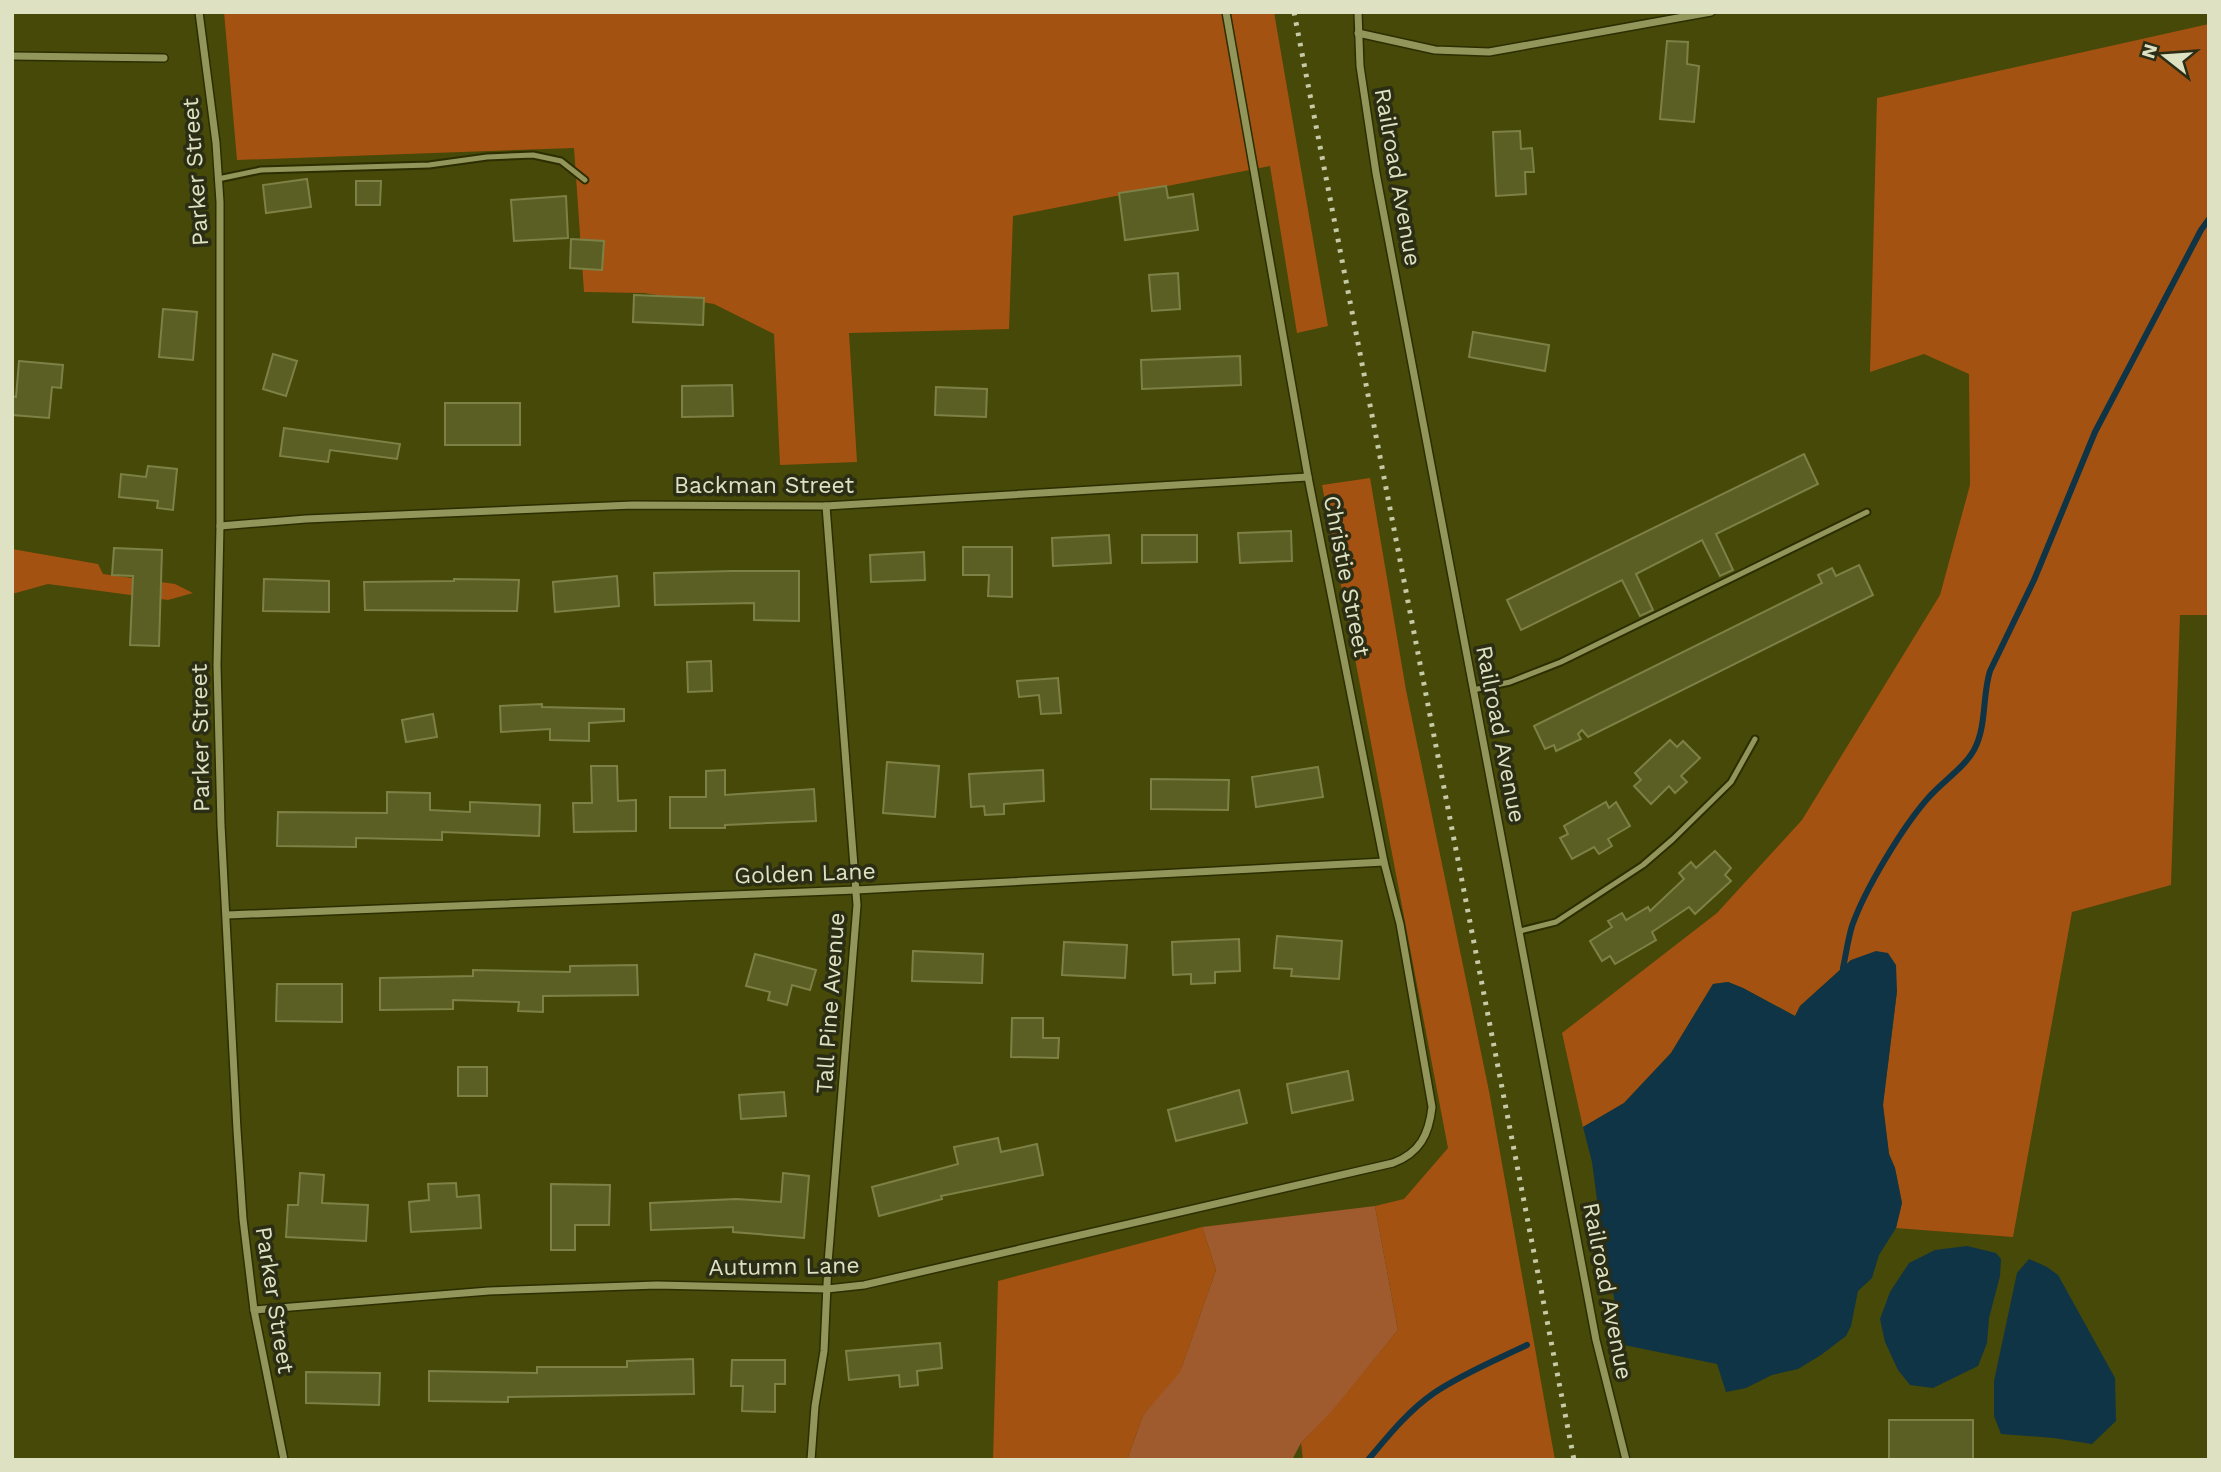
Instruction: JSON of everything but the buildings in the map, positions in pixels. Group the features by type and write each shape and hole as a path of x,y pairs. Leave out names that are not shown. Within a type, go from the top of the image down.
{"street":[{"name":"Parker Street","path":"199,12 218,179 220,526 217,665 221,812 237,1142 254,1310 284,1460"},
{"name":"Christie Street","path":"1226,12 1308,477 1384,862 1400,924 1432,1107 1427,1132 1421,1144"},
{"name":"Railroad Avenue","path":"1358,12 1366,109 1376,173 1596,1340 1626,1460"},
{"path":"1358,33 1435,50 1489,52 1711,12"},
{"path":"12,56 164,58"},
{"name":"Backman Street","path":"220,526 306,519 633,505 826,506 1308,477"},
{"name":"Tall Pine Avenue","path":"811,1460 824,1351 857,916 826,506"},
{"name":"Golden Lane","path":"227,915 856,890 1384,862"},
{"name":"Autumn Lane","path":"254,1310 489,1291 657,1285 827,1289 864,1285 1393,1163 1402,1160 1421,1144"}],"lane":[{"path":"218,179 261,170 429,165 533,155 561,161 585,180"},
{"path":"1473,690 1510,682 1561,662 1867,512"},
{"path":"1520,931 1556,922 1643,865 1674,839 1731,782 1755,739"}],"shaded area":[{"path":"224,12 1274,12 1328,326 1297,333 1270,166 1013,216 1009,329 849,333 857,462 780,465 774,334 714,304 644,293 584,292 574,148 237,160"},
{"path":"2209,24 2209,615 2180,615 2171,885 2072,912 2013,1237 1896,1228 1902,1203 1895,1168 1889,1154 1883,1105 1897,991 1851,960 1800,1006 1795,1016 1728,982 1713,984 1671,1053 1624,1103 1583,1127 1562,1033 1717,913 1802,820 1940,595 1970,485 1969,374 1924,354 1870,372 1877,98"},
{"path":"1370,478 1406,690 1489,1091 1555,1460 1303,1460 1301,1443 1332,1411 1398,1330 1375,1206 1404,1199 1448,1148 1322,485"},
{"path":"12,549 98,564 103,574 175,584 193,593 168,600 48,584 12,594"},
{"path":"1375,1206 1398,1330 1332,1412 1301,1443 1292,1460 1127,1460 1143,1415 1182,1366 1216,1270 1202,1227"},
{"path":"1202,1227 1216,1270 1180,1372 1143,1415 1127,1460 993,1460 998,1281"}],"water":[{"path":"1876,951 1888,953 1896,965 1897,991 1883,1105 1889,1154 1895,1168 1902,1203 1896,1228 1879,1255 1872,1278 1858,1291 1851,1326 1846,1336 1798,1369 1772,1375 1746,1388 1726,1392 1717,1364 1624,1345 1603,1245 1592,1162 1583,1127 1624,1103 1671,1053 1713,984 1728,982 1795,1016 1800,1006 1851,960"},
{"path":"1967,1246 1996,1253 2001,1259 2000,1276 1989,1318 1987,1343 1978,1366 1933,1388 1910,1385 1898,1370 1885,1342 1880,1319 1890,1292 1909,1263 1935,1250"},
{"path":"2029,1259 2058,1275 2115,1378 2116,1421 2092,1444 2001,1434 1994,1416 1994,1381 2017,1273"}],"waterway":[{"path":"1843,968 1852,926 1886,858 1919,809 1965,763 1974,750 1981,731 1990,671 2034,580 2095,432 2209,219"},
{"path":"1368,1460 1407,1416 1434,1393 1468,1373 1527,1345"}],"railway":[{"path":"1294,12 1574,1460"}]}
